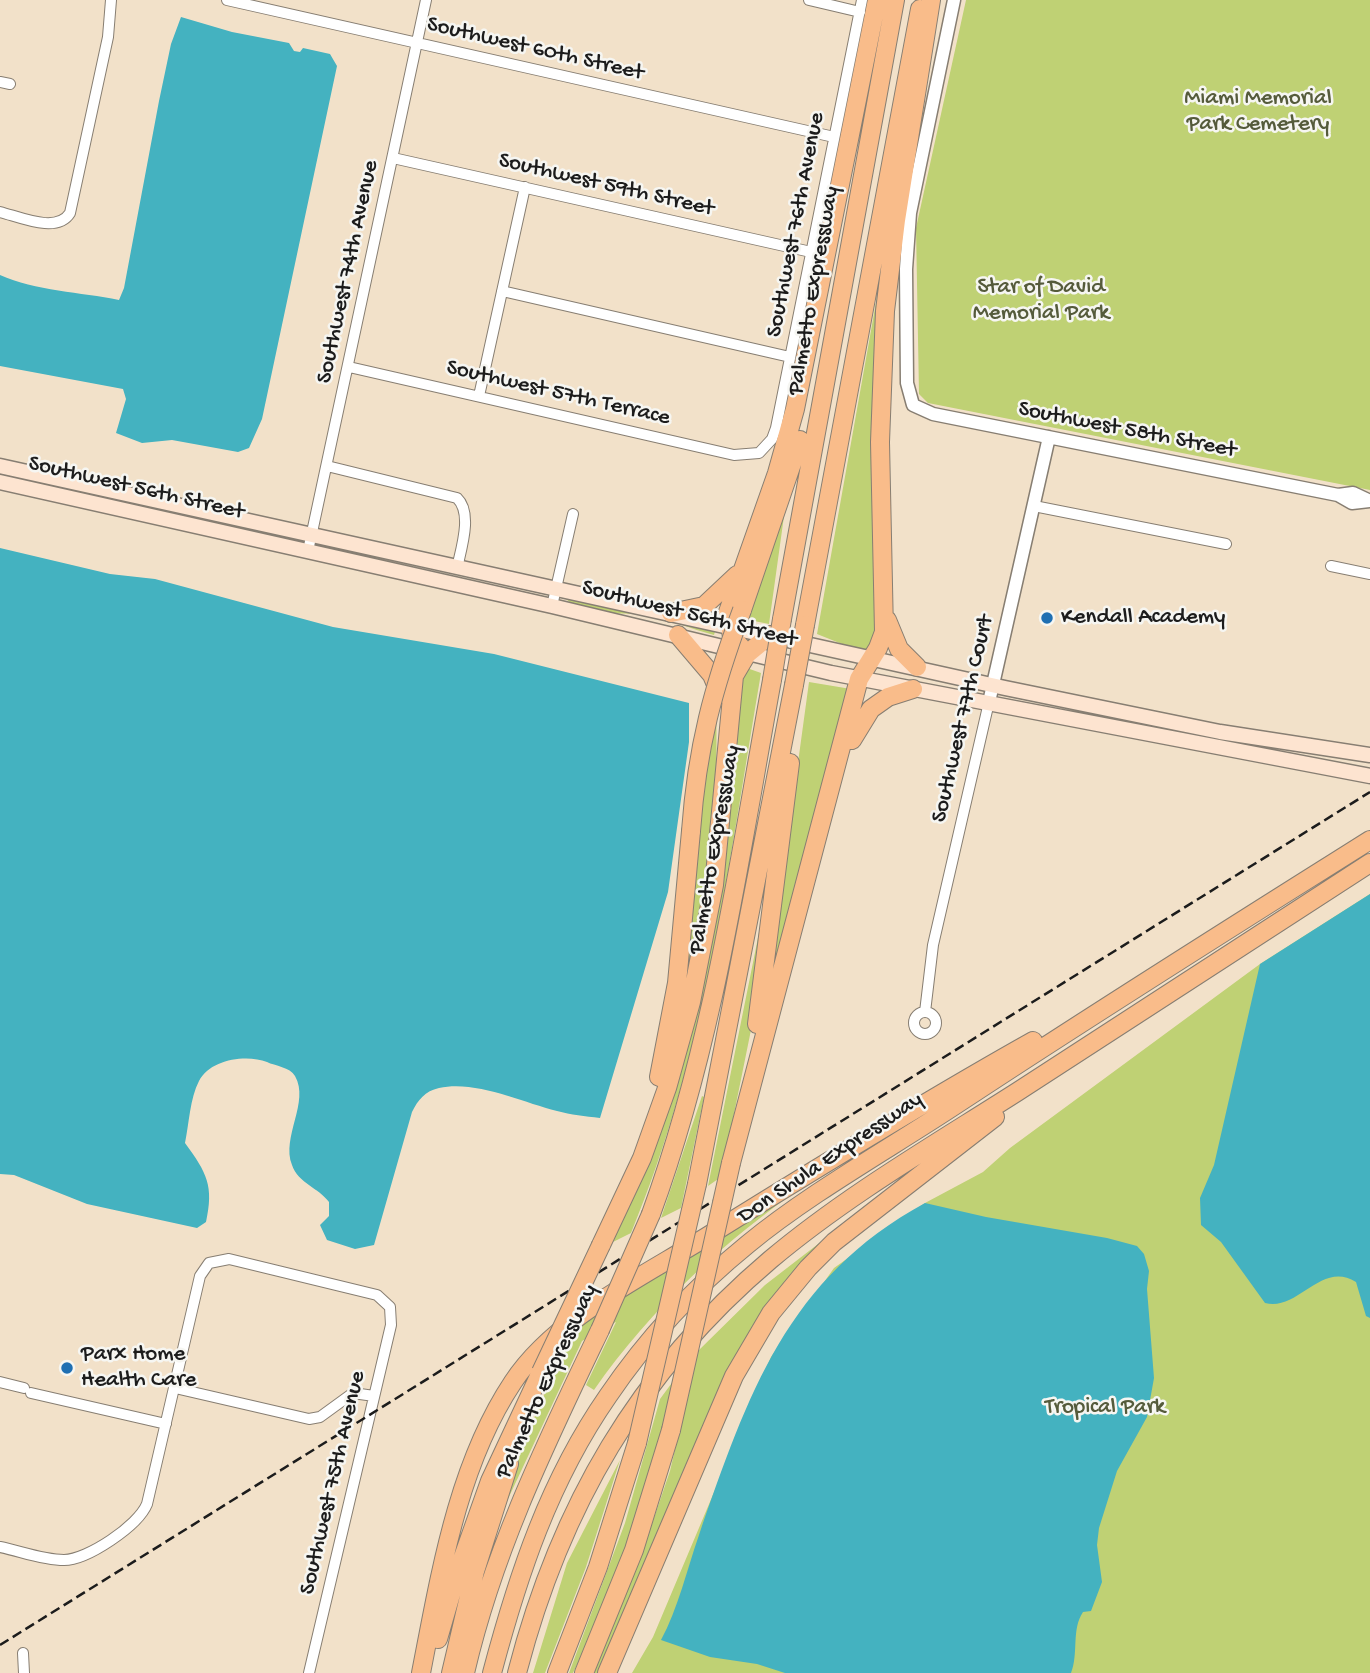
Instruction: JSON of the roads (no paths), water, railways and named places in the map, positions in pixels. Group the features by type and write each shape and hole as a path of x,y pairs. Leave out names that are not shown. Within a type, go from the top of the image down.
{"highway":[{"path":"747,654 732,637 728,612 777,473 795,409 877,0"},
{"name":"Palmetto Expressway","path":"465,1673 487,1590 513,1518 600,1331 650,1214 681,1127 702,1050 895,0"},
{"name":"Palmetto Expressway","path":"557,1673 598,1567 637,1443 697,1184 790,711 922,0"},
{"path":"584,1673 637,1541 671,1430 753,1073 859,679 881,640 886,617 880,442 883,334 892,245 931,0"},
{"path":"630,1182 658,1081 673,1013 683,937 696,768 707,712 783,496 811,398 826,368"},
{"path":"671,613 692,610 713,601 742,571"},
{"path":"886,617 895,643 918,667"},
{"path":"678,635 712,675 728,727"},
{"path":"431,1673 453,1586 478,1510 514,1424 538,1380 630,1182 667,1088 698,971 717,858 732,683 739,663 770,635"},
{"path":"843,745 854,738 871,709 888,697 913,689"},
{"path":"753,1073 753,1045 773,913 793,740 790,711"},
{"name":"Don Shula Expressway","path":"492,1673 520,1573 560,1477 607,1397 658,1333 748,1244 1063,1034 1370,840"},
{"name":"Don Shula Expressway","path":"517,1673 545,1577 580,1496 619,1430 673,1356 743,1284 789,1245 925,1150 1370,863"},
{"path":"421,1673 446,1555 475,1459 494,1414 514,1380 547,1342 587,1311 927,1101 1044,1035 1063,1034"},
{"path":"607,1673 648,1583 727,1390 771,1313 834,1242 993,1119 1015,1093"},
{"path":"451,1673 478,1557 538,1380"}],"main road":[{"name":"Southwest 56th Street","path":"0,466 556,591 728,625 994,685 1220,732 1370,755"},
{"name":"Southwest 56th Street","path":"0,482 453,583 859,679 1370,776"},
{"path":"453,583 457,568"}],"street":[{"path":"0,212 51,223 63,220 70,213 108,37 111,0"},
{"name":"Southwest 60th Street","path":"228,0 834,137"},
{"name":"Southwest 74th Avenue","path":"308,551 426,0"},
{"path":"809,0 860,12"},
{"name":"Southwest 76th Avenue","path":"759,453 775,432 862,0"},
{"name":"Southwest 58th Street","path":"954,0 910,213 906,269 907,383 911,401 928,412 1338,495 1352,503 1370,501"},
{"name":"Southwest 59th Street","path":"393,158 811,252"},
{"path":"479,396 525,187"},
{"path":"502,291 790,357"},
{"name":"Southwest 57th Terrace","path":"349,367 734,455 759,453"},
{"name":"Southwest 77th Court","path":"925,1012 934,936 1049,437"},
{"path":"327,466 446,492 462,503 464,529 457,568"},
{"path":"1034,506 1226,544"},
{"path":"552,606 573,514"},
{"path":"1331,566 1370,574"},
{"name":"Southwest 75th Avenue","path":"175,1388 199,1280 206,1265 219,1259 229,1259 374,1294 388,1303 391,1325 309,1673"},
{"path":"0,1382 166,1424"},
{"path":"0,1547 56,1559 72,1559 130,1526 146,1507 175,1388 310,1419 320,1417 353,1393 374,1396"},
{"path":"23,1653 24,1673"}],"water":[{"path":"181,17 232,32 289,43 294,51 300,52 303,48 330,54 337,66 262,419 249,448 238,452 172,440 142,443 116,433 126,399 123,389 0,366 0,275 43,288 119,300 124,288 171,44"},
{"path":"0,548 110,574 155,579 333,627 494,654 689,703 689,742 668,892 600,1118 562,1112 483,1089 453,1086 430,1091 419,1100 412,1112 374,1245 355,1249 327,1240 320,1225 329,1216 329,1202 299,1176 292,1165 290,1143 299,1097 295,1076 286,1069 259,1060 249,1058 220,1063 204,1074 196,1088 185,1143 199,1163 209,1189 206,1222 197,1228 87,1204 14,1175 0,1174"},
{"path":"1370,894 1370,1318 1366,1316 1356,1282 1343,1277 1321,1281 1277,1304 1265,1303 1221,1242 1201,1225 1200,1198 1214,1165 1260,964"},
{"path":"925,1203 986,1217 1107,1238 1137,1246 1144,1254 1149,1271 1147,1289 1154,1378 1147,1417 1117,1471 1099,1528 1097,1545 1102,1582 1091,1611 1083,1612 1079,1619 1071,1673 785,1673 757,1664 710,1657 661,1640 736,1434 779,1344 806,1304 838,1267 878,1233"}],"railway":[{"path":"0,1645 1370,792"}],"place":[{"name":"Kendall Academy","path":"1047,618"},
{"name":"Parx Home Health Care","path":"67,1368"}],"park label":[{"name":"Miami Memorial Park Cemetery","path":"1258,112"},
{"name":"Star of David Memorial Park","path":"1041,301"},
{"name":"Tropical Park","path":"1105,1408"}]}
